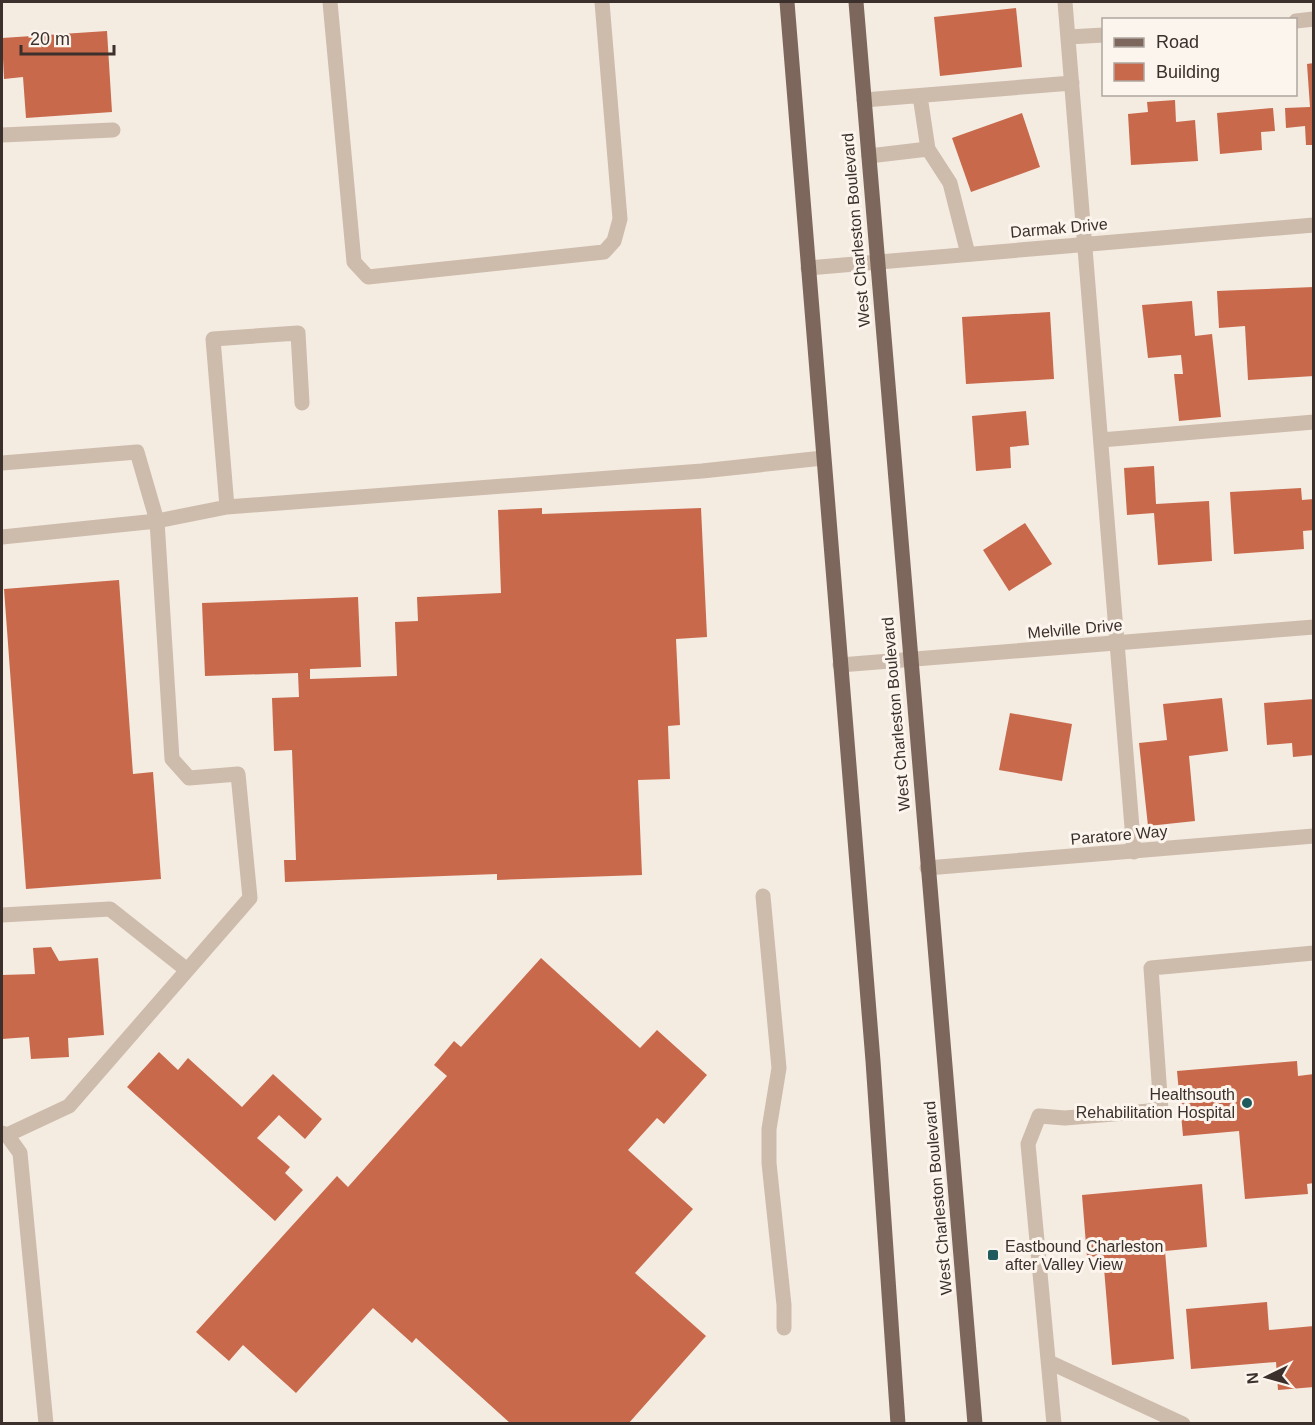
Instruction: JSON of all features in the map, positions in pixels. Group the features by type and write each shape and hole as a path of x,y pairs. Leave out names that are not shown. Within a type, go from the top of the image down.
{"main road":[{"path":"787,2 873,1061 898,1424"},
{"name":"West Charleston Boulevard","path":"856,2 975,1424"}],"street":[{"path":"330,2 354,262 368,277 603,252 614,241 620,219 602,2"},
{"path":"1065,2 1134,852"},
{"path":"1297,21 1314,20"},
{"path":"1068,37 1102,35"},
{"path":"864,100 1072,83"},
{"path":"920,96 928,149 950,183 968,254"},
{"path":"2,135 113,130"},
{"path":"869,156 928,149"},
{"name":"Darmak Drive","path":"808,268 1314,225"},
{"path":"227,507 213,339 298,333 302,403"},
{"path":"1101,440 1314,422"},
{"path":"2,464 137,453 157,521 172,759 189,778 238,774 250,898 69,1106 4,1134 20,1153 46,1424"},
{"path":"2,537 157,521 227,507 702,471 823,458"},
{"name":"Melville Drive","path":"840,665 1314,627"},
{"name":"Paratore Way","path":"927,868 1314,836"},
{"path":"763,896 779,1068 769,1129 769,1163 784,1305 783,1328"},
{"path":"2,915 110,909 187,970"},
{"path":"1054,1424 1028,1144 1039,1116 1065,1118 1161,1110 1151,968 1314,953"},
{"path":"1049,1362 1183,1424"}],"building":[{"path":"1016,8 1022,67 940,76 934,17"},
{"path":"107,31 112,112 26,118 23,77 4,79 2,38"},
{"path":"1314,63 1314,145 1306,145 1305,126 1286,128 1285,108 1310,107 1307,64"},
{"path":"1175,100 1176,122 1195,120 1198,161 1131,165 1128,114 1148,112 1147,102"},
{"path":"1273,108 1275,131 1261,132 1262,150 1220,154 1217,113"},
{"path":"1022,113 1040,167 971,192 952,138"},
{"path":"1314,287 1314,376 1248,380 1245,326 1219,328 1217,291"},
{"path":"1192,301 1195,336 1212,334 1221,417 1179,421 1174,374 1183,374 1181,355 1148,358 1142,305"},
{"path":"1050,312 1054,379 966,384 962,317"},
{"path":"1026,411 1029,445 1010,447 1011,468 976,471 972,416"},
{"path":"1154,466 1156,504 1209,501 1212,561 1158,565 1154,513 1127,515 1124,468"},
{"path":"1301,488 1302,500 1314,499 1314,530 1303,531 1304,549 1234,554 1230,492"},
{"path":"542,508 542,514 701,508 707,637 676,639 680,725 668,726 670,779 638,780 642,875 497,880 497,874 285,882 284,860 296,860 292,750 274,751 272,698 299,697 298,673 205,676 202,603 358,597 361,667 310,669 310,679 397,676 395,622 418,621 417,597 501,593 498,510"},
{"path":"1025,523 1052,564 1009,591 983,550"},
{"path":"119,580 133,774 153,772 161,879 26,889 4,589"},
{"path":"1222,698 1228,751 1189,756 1195,821 1148,826 1139,743 1167,740 1163,704"},
{"path":"1314,699 1314,755 1293,757 1292,743 1267,745 1264,703"},
{"path":"1010,713 1072,724 1062,781 999,770"},
{"path":"51,947 59,961 98,958 104,1035 68,1038 69,1057 31,1059 29,1037 2,1039 2,975 35,974 33,948"},
{"path":"541,958 640,1048 657,1030 707,1075 664,1124 657,1118 628,1150 693,1209 635,1273 706,1336 628,1424 511,1424 416,1338 412,1343 373,1308 296,1393 243,1345 229,1361 196,1332 337,1176 348,1187 447,1076 434,1065 454,1041 461,1047"},
{"path":"159,1052 178,1070 188,1058 242,1107 273,1074 322,1119 305,1139 279,1115 257,1138 290,1167 285,1173 303,1190 275,1221 127,1087"},
{"name":"Healthsouth Rehabilitation Hospital","path":"1297,1061 1298,1076 1314,1074 1314,1183 1307,1184 1308,1194 1245,1199 1239,1131 1183,1136 1177,1071"},
{"path":"1202,1184 1207,1247 1165,1251 1174,1359 1112,1365 1103,1256 1087,1257 1082,1195"},
{"path":"1267,1302 1269,1330 1314,1326 1314,1387 1278,1390 1276,1362 1191,1369 1186,1309"}],"place":[{"name":"Healthsouth Rehabilitation Hospital","path":"1247,1103"},
{"name":"Eastbound Charleston after Valley View","path":"993,1255"}]}
